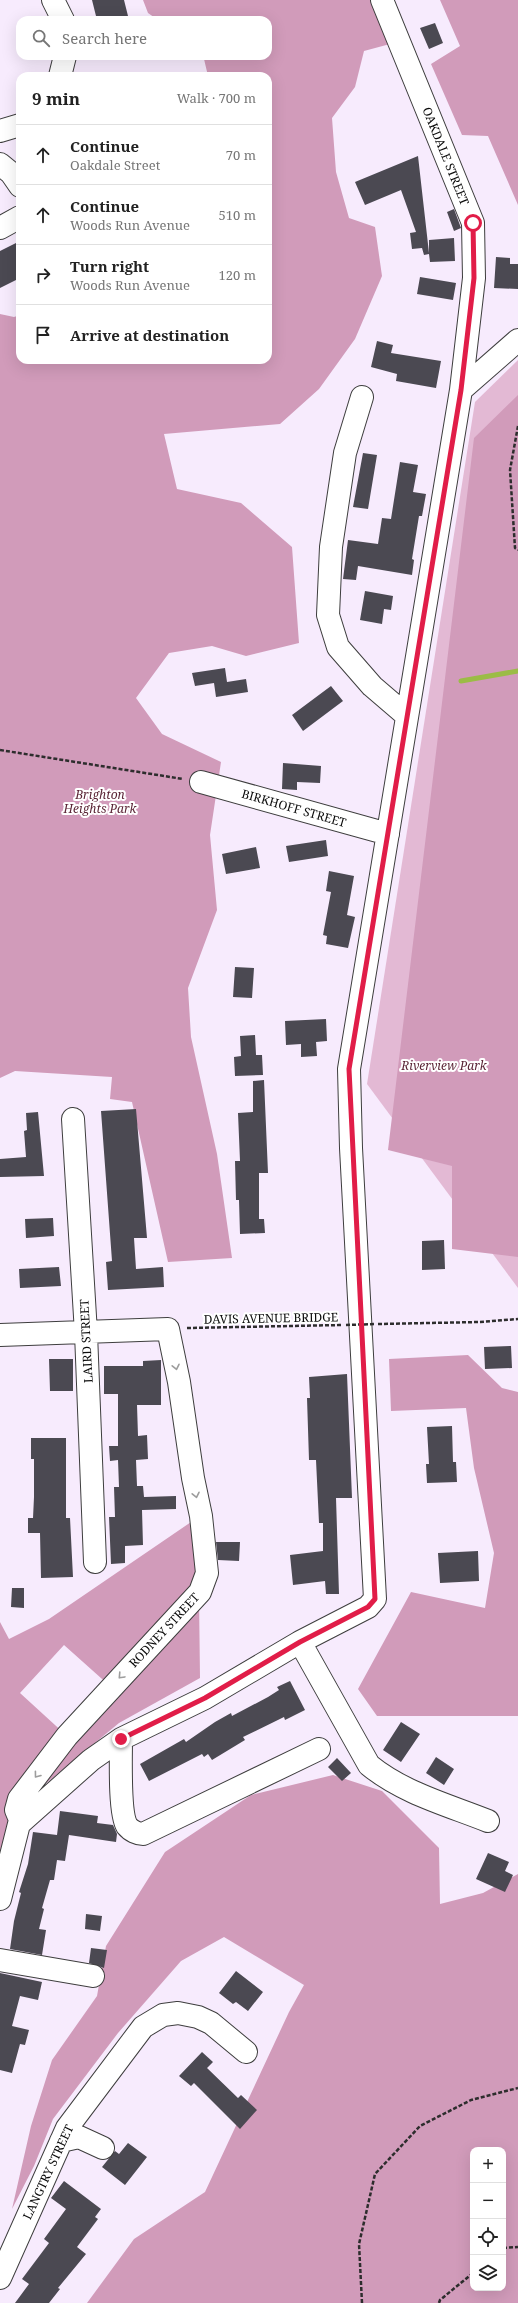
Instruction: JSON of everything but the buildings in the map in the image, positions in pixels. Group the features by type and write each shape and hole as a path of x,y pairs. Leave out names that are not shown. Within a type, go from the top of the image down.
{"street":[{"path":"53,0 61,16"},
{"name":"OAKDALE STREET","path":"21,1822 91,1760 121,1739 205,1698 300,1642 368,1607 375,1599 348,1084 349,1069 461,390 474,278 473,223 382,0"},
{"path":"61,72 64,60"},
{"path":"0,131 16,126"},
{"path":"0,164 11,173 16,180"},
{"path":"0,228 16,219"},
{"path":"461,390 518,340"},
{"path":"362,397 344,461 331,547 328,615 338,647 372,686 407,716"},
{"name":"BIRKHOFF STREET","path":"201,782 388,834"},
{"name":"LAIRD STREET","path":"73,1119 86,1333 95,1562"},
{"path":"0,1335 168,1329"},
{"name":"RODNEY STREET","path":"21,1822 16,1806 51,1756 106,1693 200,1592 207,1573 201,1516 193,1478 179,1382 168,1329"},
{"path":"300,1642 369,1765 383,1776 401,1786 488,1821"},
{"path":"121,1739 123,1810 127,1826 137,1834 143,1834 319,1748"},
{"path":"0,1899 16,1833 21,1822"},
{"path":"0,1960 93,1976"},
{"name":"LANGTRY STREET","path":"1,2275 67,2128 144,2027 154,2018 178,2013 198,2017 211,2023 246,2052"},
{"path":"61,2141 79,2137 103,2148"}],"path":[{"path":"518,426 510,470 515,548 518,550"},
{"path":"0,750 201,782"},
{"name":"DAVIS AVENUE BRIDGE","path":"168,1329 480,1322 518,1319"},
{"path":"362,2303 358,2244 375,2174 420,2126 471,2100 518,2088"},
{"path":"506,2248 518,2247"},
{"path":"439,2301 470,2275"}],"green space":[{"name":"Brighton Heights Park","path":"143,0 373,0 390,44 364,51 355,87 332,118 336,172 349,218 375,227 382,276 355,339 319,389 280,424 164,434 177,489 241,503 292,547 299,643 246,656 212,646 169,653 136,698 162,734 221,762 210,835 217,910 188,988 191,1037 217,1154 232,1258 168,1262 132,1102 110,1099 112,1077 15,1071 0,1078 0,314 16,316 16,364 272,364 272,72 207,72 204,60 272,60 272,16 152,16 148,13"},
{"path":"440,0 518,0 518,205 488,136 462,135 431,64 460,46"},
{"name":"Riverview Park","path":"518,360 518,1288 367,1084 475,402"},
{"name":"Riverview Park","path":"518,395 518,1257 452,1249 452,1166 388,1150 474,438"},
{"path":"468,1355 502,1388 518,1392 518,1716 377,1716 358,1689 411,1592 485,1608 494,1553 474,1468 466,1408 391,1411 389,1359"},
{"path":"194,1520 199,1597 200,1678 119,1723 38,1790 0,1856 0,1622 9,1639 49,1619","holes":["64,1645 111,1687 67,1736 20,1693"]},
{"path":"333,1775 382,1791 439,1848 440,1904 483,1893 518,1874 518,2303 87,2303 134,2239 205,2192 289,2012 304,1985 224,1937 181,1961 118,2033 53,2119 34,2166 12,2209 31,2126 52,2060 97,1996 106,1946 165,1852 251,1795"}],"waterway":[{"path":"461,681 518,671"}],"route":[{"path":"121,1739 145,1729 205,1698 300,1642 372,1605 375,1599 376,1586 351,1148 348,1084 349,1069 461,390 474,278 473,223"}]}
